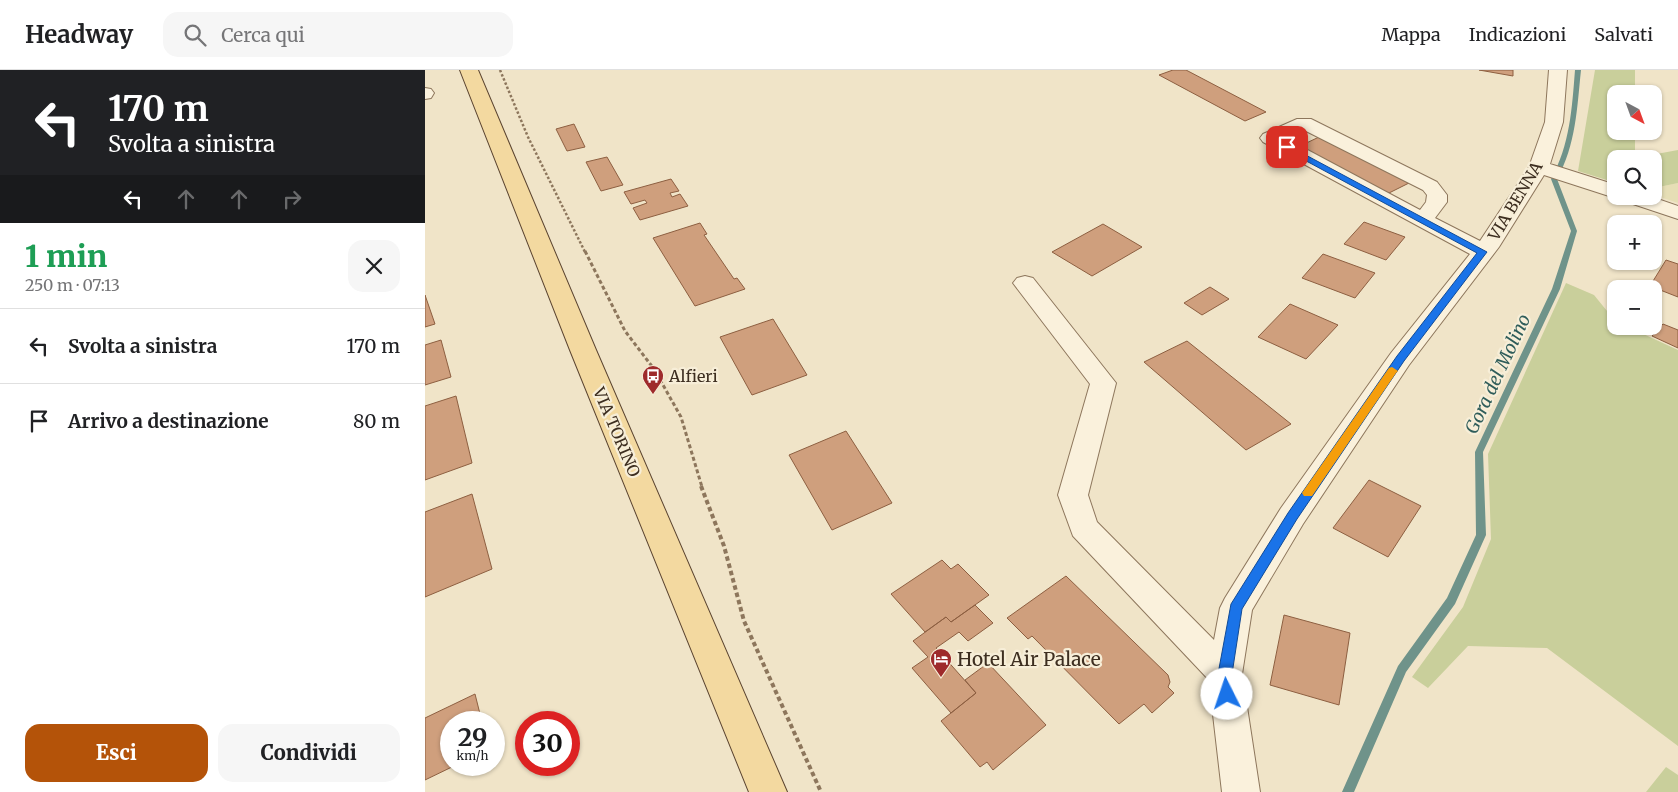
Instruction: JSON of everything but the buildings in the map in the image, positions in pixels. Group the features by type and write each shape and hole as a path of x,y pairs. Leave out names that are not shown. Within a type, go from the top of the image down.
{"main road":[{"name":"VIA TORINO","path":"469,70 581,345 768,792"}],"street":[{"name":"VIA BENNA","path":"1241,792 1225,674 1236,608 1293,516 1400,359 1483,252 1539,167 1554,122 1558,70"},
{"path":"1423,220 1436,202 1437,195 1430,186 1304,123 1269,138 1483,252"},
{"path":"1539,167 1607,189"},
{"path":"1654,205 1678,213"},
{"path":"1025,283 1103,383 1073,495 1084,528 1225,674"}],"path":[{"path":"500,70 528,137 625,331 654,370 681,417 708,508 724,546 744,621 821,792"}],"shaded area":[{"path":"1678,183 1678,203 1662,198 1662,186"}],"green space":[{"path":"1595,70 1635,70 1635,85 1607,85 1607,140 1635,140 1635,150 1607,150 1607,180 1578,171"},
{"path":"1678,150 1678,183 1662,186 1662,153"},
{"path":"1566,283 1594,295 1607,311 1607,335 1646,335 1678,350 1678,746 1547,648 1468,646 1428,688 1412,677 1463,607 1491,539 1488,454"},
{"path":"1666,767 1678,775 1678,792 1646,792"}],"waterway":[{"name":"Gora del Molino","path":"1348,792 1402,669 1451,601 1481,535 1479,452 1556,289 1574,231 1554,179 1561,167 1570,141 1578,70"}],"slow traffic":[{"path":"1308,493 1392,371"}],"place":[{"name":"Alfieri","path":"653,395"},
{"name":"Hotel Air Palace","path":"941,678"}],"route":[{"path":"1227,694 1225,674 1236,608 1293,516 1400,359 1483,252 1287,147"}]}
